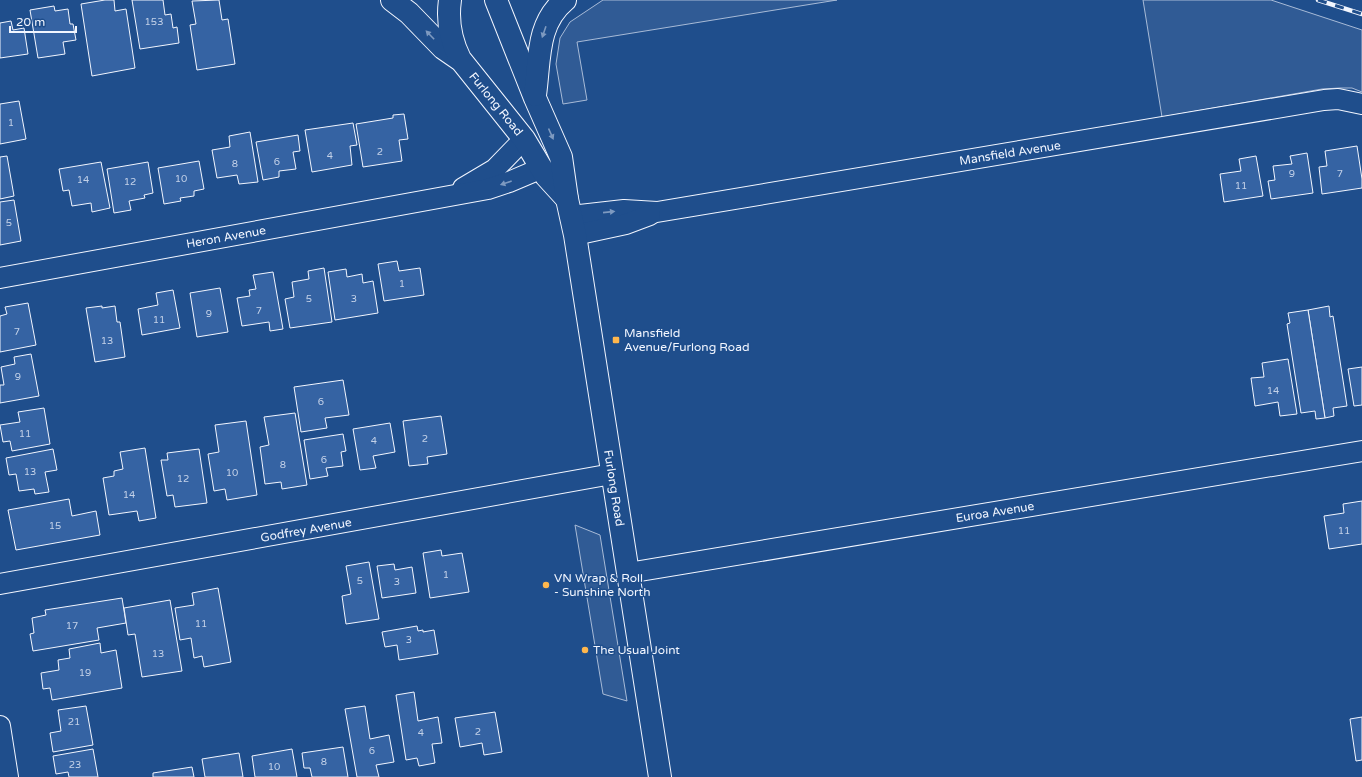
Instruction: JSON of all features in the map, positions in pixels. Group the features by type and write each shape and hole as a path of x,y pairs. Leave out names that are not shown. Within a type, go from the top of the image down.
{"street":[{"path":"392,0 409,13 443,48 460,60"},
{"name":"Furlong Road","path":"450,0 450,32 460,60 524,140 571,217"},
{"name":"Furlong Road","path":"496,0 535,98 561,157 628,573 655,776"},
{"path":"535,98 542,33 547,21 565,0"},
{"name":"Mansfield Avenue","path":"571,217 626,224 657,212 1324,100 1338,99 1362,104"},
{"name":"Heron Avenue","path":"451,195 495,169 524,140"},
{"name":"Heron Avenue","path":"0,278 488,189 542,168"},
{"name":"Euroa Avenue","path":"628,573 1362,451"},
{"name":"Godfrey Avenue","path":"0,584 612,474"},
{"path":"0,726 8,777"}],"shaded area":[{"path":"603,0 837,0 577,42 587,100 563,104 556,64 560,38 570,22"},
{"path":"1143,0 1271,0 1362,30 1362,92 1352,88 1322,89 1162,117"},
{"path":"575,525 600,535 627,701 603,694"}],"building":[{"path":"114,0 115,11 126,9 135,68 92,76 81,4"},
{"path":"132,0 163,0 165,15 171,14 173,28 177,27 179,43 140,49"},
{"path":"219,0 222,20 228,19 235,64 197,70 190,25 196,24 192,1"},
{"path":"54,6 55,11 68,9 70,24 73,24 76,40 63,42 65,54 38,58 30,10"},
{"path":"11,21 13,30 24,28 28,54 0,58 0,23"},
{"path":"19,101 26,139 0,144 0,104"},
{"path":"404,114 408,139 399,140 402,161 363,167 356,124 393,118 393,115"},
{"path":"353,123 357,145 350,146 352,165 312,172 305,130"},
{"path":"250,132 258,182 239,184 237,175 217,178 212,150 230,147 229,136"},
{"path":"298,135 300,151 293,152 296,169 279,171 279,177 263,180 256,142"},
{"path":"1357,146 1362,188 1322,194 1319,167 1327,166 1325,151"},
{"path":"1307,153 1313,193 1271,199 1268,181 1275,180 1273,166 1292,164 1290,156"},
{"path":"7,156 14,196 0,199 0,157"},
{"path":"1256,156 1263,196 1224,202 1220,174 1241,171 1239,159"},
{"path":"199,161 204,189 194,191 194,196 180,198 181,201 164,204 158,168"},
{"path":"101,162 110,208 92,212 91,203 72,206 69,190 63,191 59,169"},
{"path":"148,162 153,193 144,195 145,198 129,201 131,210 114,213 107,169"},
{"path":"14,200 21,241 0,245 0,202"},
{"path":"397,261 399,271 420,268 424,295 384,301 378,264"},
{"path":"324,268 332,322 290,328 285,299 294,297 292,282 309,279 308,271"},
{"path":"346,269 347,277 362,274 363,283 373,281 378,313 335,320 328,272"},
{"path":"273,272 283,329 270,331 269,322 242,326 237,298 250,296 249,290 256,289 253,275"},
{"path":"220,288 228,332 197,337 190,293"},
{"path":"173,290 180,328 142,335 138,309 158,305 156,293"},
{"path":"28,303 36,345 0,352 0,316 7,314 5,307"},
{"path":"102,306 102,308 115,306 117,322 120,322 125,357 95,362 86,308"},
{"path":"1329,306 1330,317 1333,316 1347,406 1333,408 1334,416 1325,418 1308,310"},
{"path":"1308,310 1325,418 1316,419 1315,411 1301,413 1287,324 1290,323 1288,313"},
{"path":"31,354 39,396 0,403 0,385 4,385 1,367 15,364 14,357"},
{"path":"1288,359 1297,414 1280,416 1278,402 1255,406 1251,378 1264,377 1262,363"},
{"path":"1362,367 1362,405 1354,406 1348,369"},
{"path":"343,380 349,415 325,418 327,428 301,432 294,387"},
{"path":"44,408 50,444 12,451 10,441 3,442 0,425 20,422 18,412"},
{"path":"295,413 307,485 282,489 281,482 265,484 260,447 269,445 264,417"},
{"path":"441,416 447,454 427,457 428,464 409,466 403,421"},
{"path":"246,421 257,495 227,500 225,489 214,491 208,454 219,452 215,425"},
{"path":"390,423 395,452 373,456 376,468 360,470 353,429"},
{"path":"343,434 346,451 341,452 343,466 326,468 328,476 310,479 304,440"},
{"path":"145,448 156,518 139,521 137,511 109,515 103,478 114,476 114,471 123,469 120,452"},
{"path":"53,449 57,470 45,472 49,492 35,494 34,489 19,491 16,474 9,475 6,458"},
{"path":"199,449 207,503 175,507 173,495 167,496 161,460 168,460 167,453"},
{"path":"69,499 72,516 96,511 100,535 16,550 8,510"},
{"path":"1362,501 1362,544 1329,549 1324,516 1344,513 1343,504"},
{"path":"441,550 442,556 462,553 469,592 430,598 423,553"},
{"path":"369,562 379,619 346,624 342,596 351,594 346,566"},
{"path":"394,564 395,570 412,567 416,593 382,598 377,566"},
{"path":"218,588 231,662 204,667 202,656 194,658 191,638 180,640 175,608 194,605 192,593"},
{"path":"122,598 126,623 97,628 99,640 33,651 30,634 34,633 32,618 46,615 45,610"},
{"path":"170,600 182,671 142,677 135,634 128,635 124,608"},
{"path":"417,626 418,631 423,630 423,632 434,630 438,654 399,660 397,645 385,647 382,632"},
{"path":"100,643 101,653 116,650 122,688 52,700 50,688 43,689 41,673 59,670 58,660 70,658 69,649"},
{"path":"414,692 418,721 438,717 442,743 432,744 435,763 419,766 417,758 406,760 396,695"},
{"path":"86,706 93,745 53,752 50,733 61,731 58,710"},
{"path":"365,706 370,739 389,735 394,762 376,765 379,777 357,777 345,709"},
{"path":"495,712 502,752 484,755 482,743 460,747 455,718"},
{"path":"1362,717 1362,760 1356,761 1350,719"},
{"path":"343,747 348,777 312,777 310,768 304,768 302,753"},
{"path":"93,749 98,777 69,777 68,772 56,774 53,756"},
{"path":"292,749 297,777 255,777 252,756"},
{"path":"239,753 243,777 205,777 202,759"},
{"path":"192,767 194,777 153,777 153,773"}],"railway":[{"path":"1318,0 1362,14"}],"place":[{"name":"Mansfield Avenue/Furlong Road","path":"616,340"},
{"name":"VN Wrap & Roll - Sunshine North","path":"546,585"},
{"name":"The Usual Joint","path":"585,650"}]}
